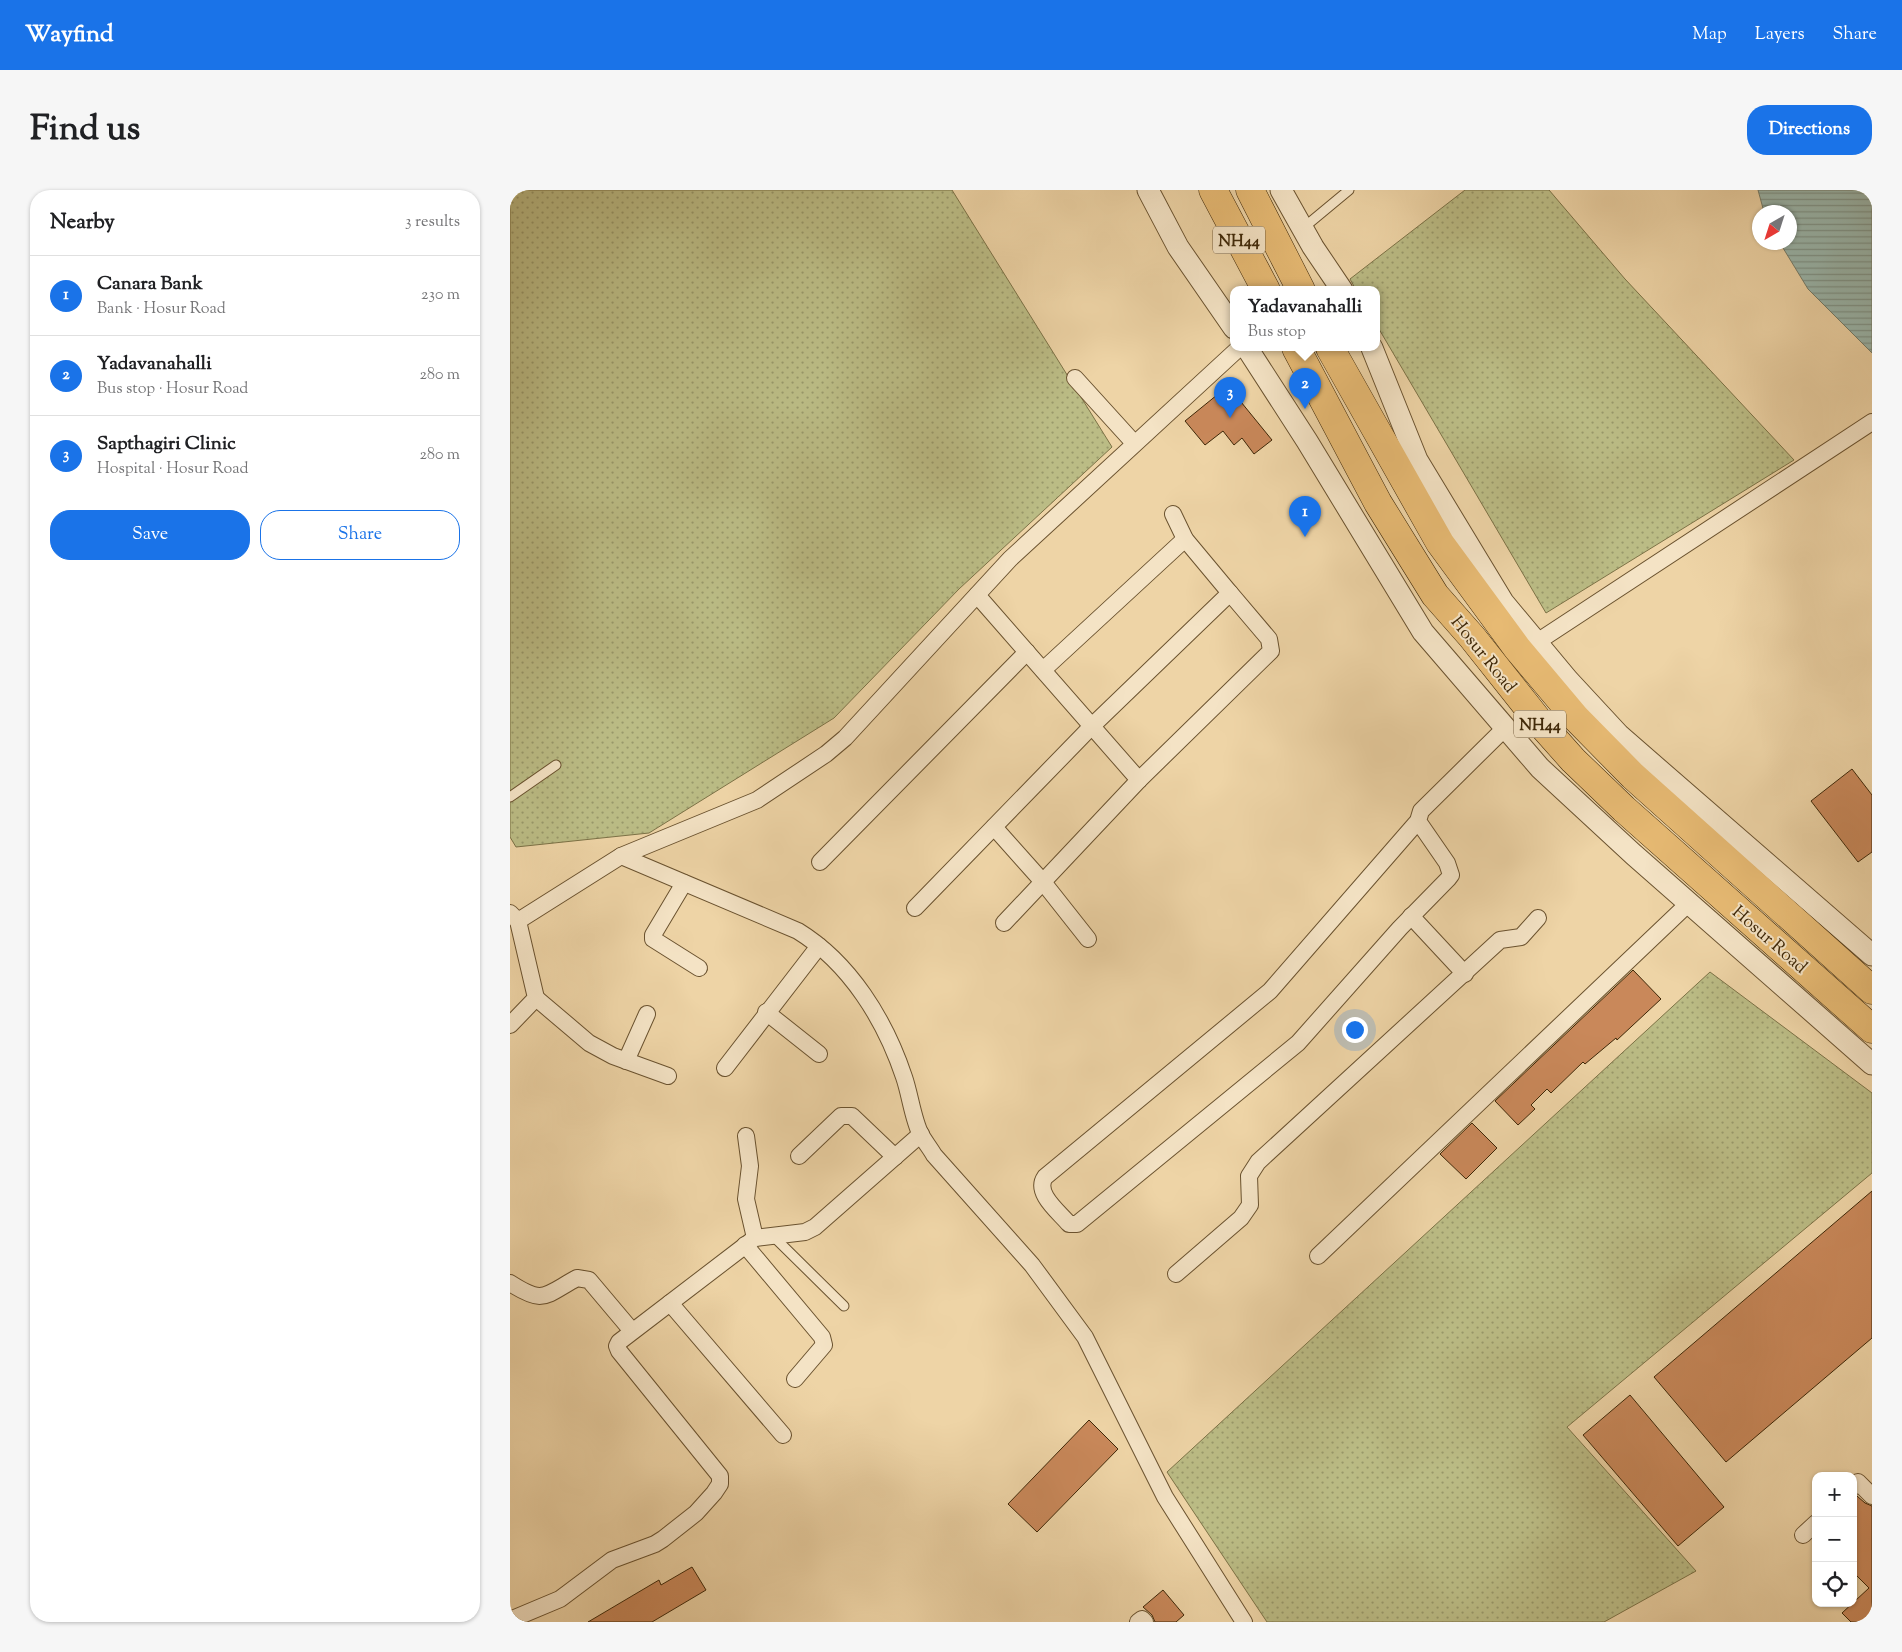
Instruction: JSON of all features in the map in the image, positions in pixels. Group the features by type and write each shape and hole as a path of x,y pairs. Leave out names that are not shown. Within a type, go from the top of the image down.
{"highway":[{"name":"NH44","path":"1213,190 1264,286"},
{"name":"NH44","path":"1250,190 1298,286"},
{"name":"Hosur Road","path":"1298,351 1378,503 1435,595 1472,637 1541,724 1573,760 1624,809 1872,1029"},
{"name":"Hosur Road","path":"1332,351 1440,543 1517,648 1575,718 1633,776 1678,802 1872,990"}],"street":[{"path":"1148,190 1178,247 1230,322"},
{"path":"1281,190 1302,229 1339,286"},
{"path":"668,1076 626,1061 589,1043 536,998 514,917 622,856 757,800 826,754 845,738 1034,536 1236,351"},
{"path":"1249,351 1308,441 1422,632 1505,728 1540,768 1689,903 1872,1064"},
{"path":"1373,351 1417,460 1503,602 1678,802 1872,956"},
{"path":"1075,378 1134,444"},
{"path":"1537,642 1872,422"},
{"path":"1004,923 1139,780 1271,651 1269,639 1222,585 1185,538 1173,514"},
{"path":"1043,670 1185,538"},
{"path":"915,908 1092,726 1230,593"},
{"path":"977,595 1139,780"},
{"path":"820,862 1028,652"},
{"path":"1418,821 1447,863 1451,875 1411,916 1298,1043 1077,1224 1068,1224 1042,1192 1041,1186 1045,1177 1270,991 1418,821 1421,811 1505,728"},
{"path":"994,828 1043,882 1088,939"},
{"path":"622,856 798,931 819,946 849,976 882,1025 900,1064 921,1134 934,1155 1032,1266 1085,1338 1165,1498 1244,1622"},
{"path":"684,883 653,935 653,939 699,968"},
{"path":"1318,1256 1689,903"},
{"path":"1411,916 1465,974"},
{"path":"1176,1274 1241,1218 1250,1204 1249,1176 1258,1162 1500,940 1521,937 1538,918"},
{"path":"725,1068 766,1012 819,946"},
{"path":"510,1025 536,998"},
{"path":"766,1012 819,1054"},
{"path":"626,1061 647,1014"},
{"path":"799,1156 841,1116 846,1115 852,1116 894,1157"},
{"path":"510,1620 560,1599 612,1560 655,1544 696,1513 720,1484 720,1476 619,1351 617,1346 619,1342 750,1242 773,1236 805,1232 815,1227 921,1134"},
{"path":"746,1136 750,1166 746,1199 750,1242 822,1337 824,1345 821,1351 795,1380"},
{"path":"510,1284 535,1297 542,1296 577,1278 583,1277 588,1280 632,1332"},
{"path":"670,1302 782,1435"},
{"path":"1857,1483 1872,1496"},
{"path":"1803,1535 1812,1527"},
{"path":"1138,1622 1142,1619 1145,1622"}],"lane":[{"path":"1302,229 1349,190"},
{"path":"510,796 556,765"},
{"path":"773,1236 844,1306"}],"green space":[{"path":"510,190 952,190 1112,447 959,589 834,718 649,833 516,847 510,837"},
{"path":"1465,190 1549,190 1625,279 1794,460 1546,613 1380,331 1380,286 1354,286 1350,279"},
{"path":"1710,972 1872,1093 1872,1173 1567,1427 1696,1571 1604,1622 1267,1622 1167,1472"}],"water":[{"path":"1758,190 1872,190 1872,353 1808,289 1784,250 1797,250 1797,205 1762,205"}],"building":[{"path":"1228,386 1272,440 1254,454 1242,438 1234,445 1223,431 1205,445 1185,421"},
{"path":"1852,769 1872,795 1872,852 1858,862 1811,801"},
{"path":"1633,970 1661,999 1617,1040 1616,1038 1585,1064 1583,1062 1551,1093 1547,1089 1531,1105 1535,1109 1518,1125 1495,1101"},
{"path":"1472,1123 1497,1148 1466,1179 1440,1154"},
{"path":"1872,1191 1872,1338 1726,1462 1654,1377"},
{"path":"1630,1395 1724,1507 1678,1546 1583,1435"},
{"path":"1089,1420 1118,1449 1037,1532 1008,1504"},
{"path":"1857,1496 1872,1506 1872,1622 1851,1622 1842,1613 1848,1607 1857,1607 1857,1599 1869,1588 1857,1576"},
{"path":"692,1567 706,1590 652,1622 588,1622 659,1580 661,1585"},
{"path":"1163,1590 1184,1615 1176,1622 1155,1622 1152,1615 1143,1607"}],"place":[{"name":"Yadavanahalli","path":"1305,409"},
{"name":"Sapthagiri Clinic","path":"1230,418"},
{"name":"Canara Bank","path":"1305,537"}]}
